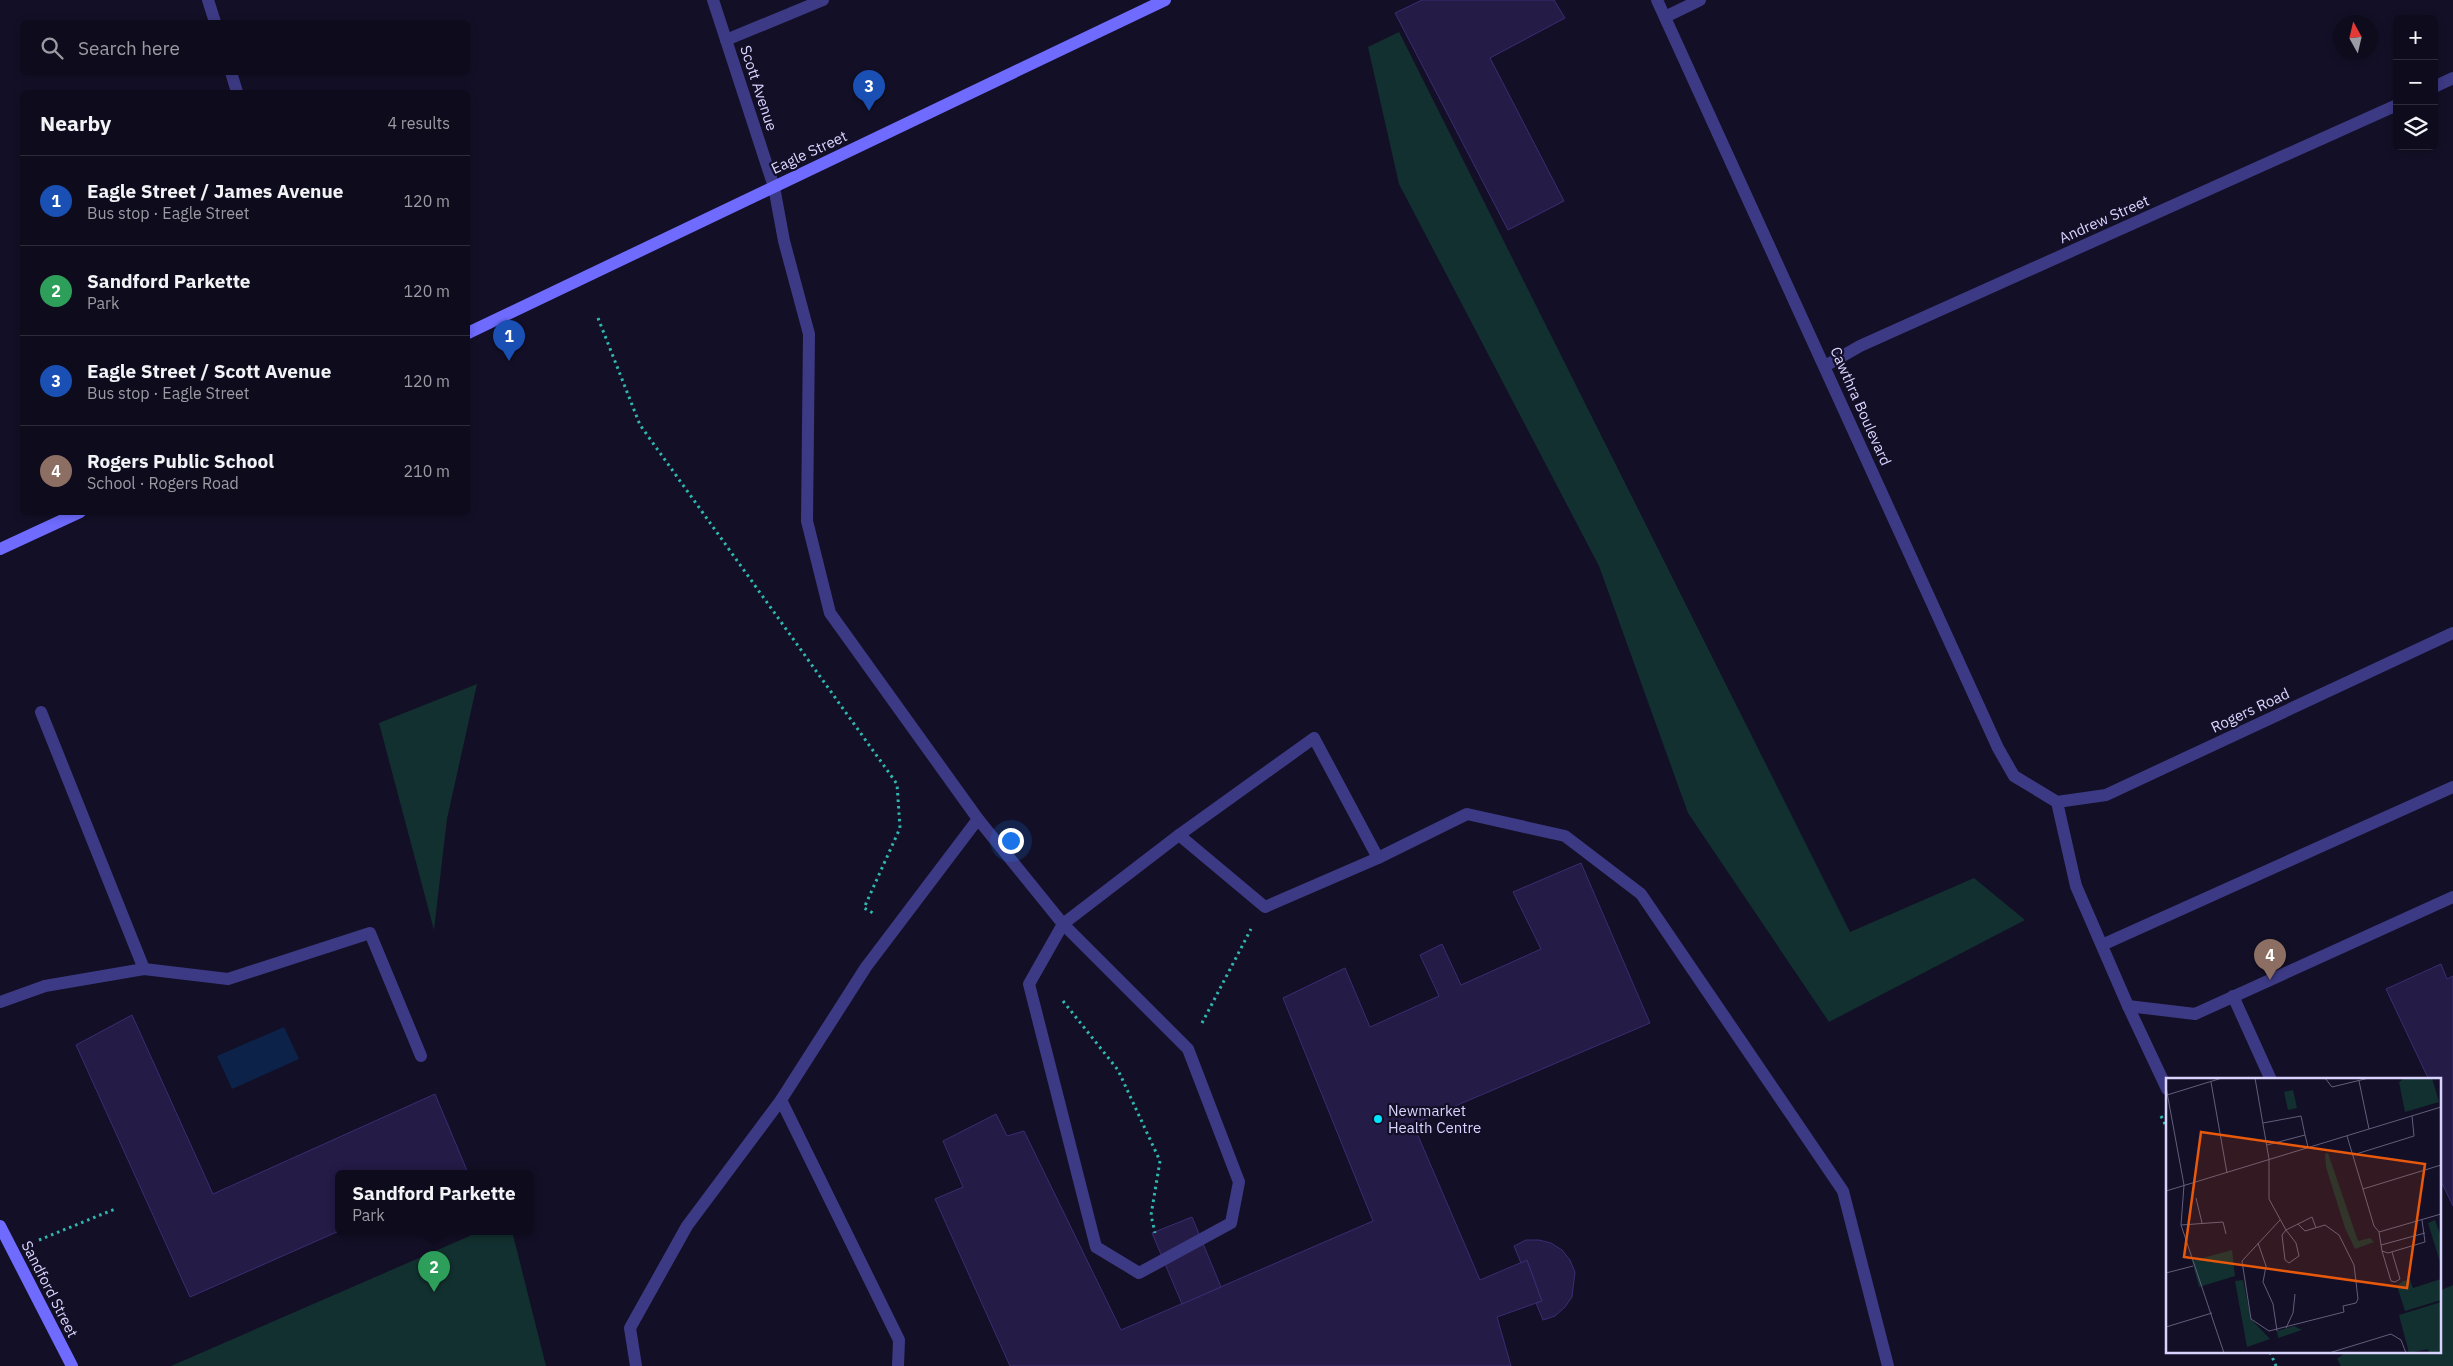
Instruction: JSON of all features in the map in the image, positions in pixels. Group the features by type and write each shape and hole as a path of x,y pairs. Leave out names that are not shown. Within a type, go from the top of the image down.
{"main road":[{"name":"Eagle Street","path":"470,332 1165,0"},
{"path":"0,549 74,515"},
{"name":"Sandford Street","path":"0,1226 72,1366"}],"street":[{"path":"208,0 214,20"},
{"name":"Scott Avenue","path":"714,0 774,187 784,241 809,334 806,521 830,613 978,819 1063,924 1188,1049"},
{"path":"726,40 823,0"},
{"name":"Cawthra Boulevard","path":"1657,0 1998,748 2014,776 2057,802"},
{"path":"1664,17 1700,0"},
{"path":"232,75 236,90"},
{"path":"2438,85 2453,78"},
{"name":"Andrew Street","path":"1825,366 1860,346 2393,107"},
{"name":"Rogers Road","path":"2057,802 2106,795 2453,632"},
{"path":"41,712 144,968"},
{"path":"1188,1049 1238,1182 1231,1223 1139,1273 1096,1246 1029,984 1037,969 1063,924 1179,835 1314,738 1378,858"},
{"path":"2102,945 2453,787"},
{"path":"2057,802 2076,886 2128,1006 2166,1087"},
{"path":"1179,835 1265,907 1378,858 1467,814 1565,836 1641,894 1842,1191 1888,1366"},
{"path":"636,1366 630,1328 686,1226 781,1100 866,967 978,819"},
{"path":"2128,1006 2194,1014 2453,897"},
{"path":"0,1002 45,986 144,968 228,979 370,933 421,1056"},
{"path":"2233,996 2270,1078"},
{"path":"781,1100 899,1340 898,1366"}],"path":[{"path":"598,318 640,425 897,784 900,828 864,908 897,928"},
{"path":"1188,1049 1238,952 1265,907"},
{"path":"1037,969 1118,1070 1160,1160 1151,1215 1161,1261"},
{"path":"13,1251 115,1209"},
{"path":"2271,1354 2276,1366"}],"green space":[{"path":"1399,32 1850,932 1974,878 2025,920 1829,1022 1688,813 1599,566 1399,184 1368,47"},
{"path":"477,684 447,819 434,930 379,723"},
{"path":"472,1235 513,1235 546,1366 171,1366"},
{"path":"2453,1285 2453,1366 2341,1366 2337,1359 2343,1354 2440,1354 2440,1291"}],"water":[{"path":"284,1027 299,1059 232,1089 217,1056"}],"building":[{"path":"1422,0 1554,0 1565,18 1490,58 1564,201 1508,230 1395,13"},
{"name":"Newmarket Health Centre","path":"1581,863 1650,1023 1413,1124 1480,1280 1527,1260 1542,1301 1497,1317 1511,1366 1010,1366 935,1199 963,1187 943,1141 996,1114 1007,1136 1024,1131 1121,1330 1373,1221 1283,998 1345,968 1370,1027 1439,996 1420,955 1442,944 1461,985 1541,949 1513,892"},
{"path":"2441,964 2447,979 2453,976 2453,1206 2440,1179 2440,1078 2428,1078 2386,989"},
{"path":"132,1015 213,1194 435,1094 467,1170 335,1170 335,1233 190,1297 76,1045"},
{"path":"1192,1217 1221,1287 1182,1304 1152,1233"},
{"path":"1526,1240 1539,1240 1551,1243 1562,1250 1570,1260 1575,1272 1572,1297 1555,1316 1543,1320 1536,1303 1542,1301 1527,1260 1521,1263 1514,1246"}],"place":[{"name":"Eagle Street / Scott Avenue","path":"869,111"},
{"name":"Eagle Street / James Avenue","path":"509,361"},
{"name":"Rogers Public School","path":"2270,980"},
{"name":"Newmarket Health Centre","path":"1378,1119"},
{"name":"Sandford Parkette","path":"434,1292"}]}
